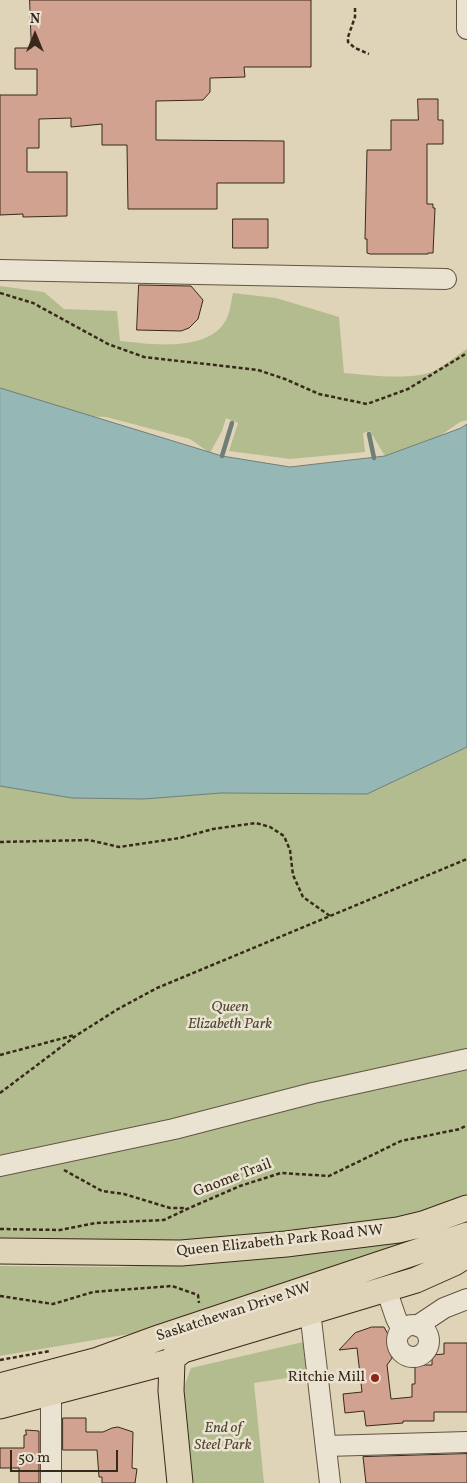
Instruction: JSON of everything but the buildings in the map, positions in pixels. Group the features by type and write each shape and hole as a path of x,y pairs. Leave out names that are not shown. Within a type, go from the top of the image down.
{"main road":[{"name":"Queen Elizabeth Park Road NW","path":"0,1251 181,1253 227,1250 398,1230 423,1224 467,1208"},
{"name":"Saskatchewan Drive NW","path":"0,1386 98,1360 161,1337 467,1235"},
{"name":"Saskatchewan Drive NW","path":"416,1280 467,1255"},
{"name":"Saskatchewan Drive NW","path":"0,1406 172,1362 175,1356 183,1350 416,1280 450,1274 467,1268"},
{"path":"98,1360 137,1357 172,1362 171,1391 180,1483"}],"street":[{"path":"467,0 467,29"},
{"path":"0,270 446,279"},
{"path":"0,1166 174,1129 313,1093 467,1059"},
{"path":"386,1289 396,1318 409,1328 444,1308 467,1299"},
{"path":"310,1311 330,1483"},
{"path":"51,1393 51,1483"},
{"path":"326,1446 467,1442"}],"path":[{"path":"355,8 354,23 348,37 348,42 355,48 369,54"},
{"path":"0,292 33,304 108,344 144,357 258,370 285,379 319,394 366,404 408,389 467,353"},
{"path":"0,842 89,840 119,847 180,838 213,829 256,823 270,827 284,836 290,850 293,875 303,897 330,916"},
{"path":"0,1093 77,1035 118,1009 157,988 467,859"},
{"path":"0,1055 77,1035"},
{"name":"Gnome Trail","path":"0,1229 60,1230 96,1223 164,1220 187,1208 240,1186 281,1173 329,1176 401,1141 460,1129 467,1125"},
{"path":"41,1158 102,1191 124,1194 170,1208 187,1208"},
{"path":"0,1296 53,1304 93,1292 172,1286 198,1295 200,1301 198,1309"}],"green space":[{"path":"0,286 44,292 64,309 117,311 120,341 147,344 178,344 206,338 218,330 226,320 233,293 276,298 339,317 344,373 390,377 424,374 438,369 467,349 467,420 460,422 441,435 385,456 370,431 363,433 365,452 290,459 229,451 238,423 226,418 222,431 210,453 190,439 106,417 79,416 18,398 0,388"},
{"name":"Queen Elizabeth Park","path":"467,747 467,1195 442,1207 402,1219 165,1248 0,1244 0,786 72,798 144,799 221,793 367,794"},
{"path":"411,1240 376,1258 241,1303 173,1319 141,1332 0,1356 0,1266 117,1267 206,1263"},
{"name":"End of Steel Park","path":"303,1342 307,1375 254,1383 264,1483 190,1483 182,1392 191,1368"}],"water":[{"path":"0,388 222,456 290,467 385,456 461,428 467,424 467,747 367,794 221,793 144,799 72,798 0,786"}],"waterway":[{"path":"222,456 232,423"},
{"path":"369,434 374,458"}],"place":[{"name":"Ritchie Mill","path":"375,1378"}]}
